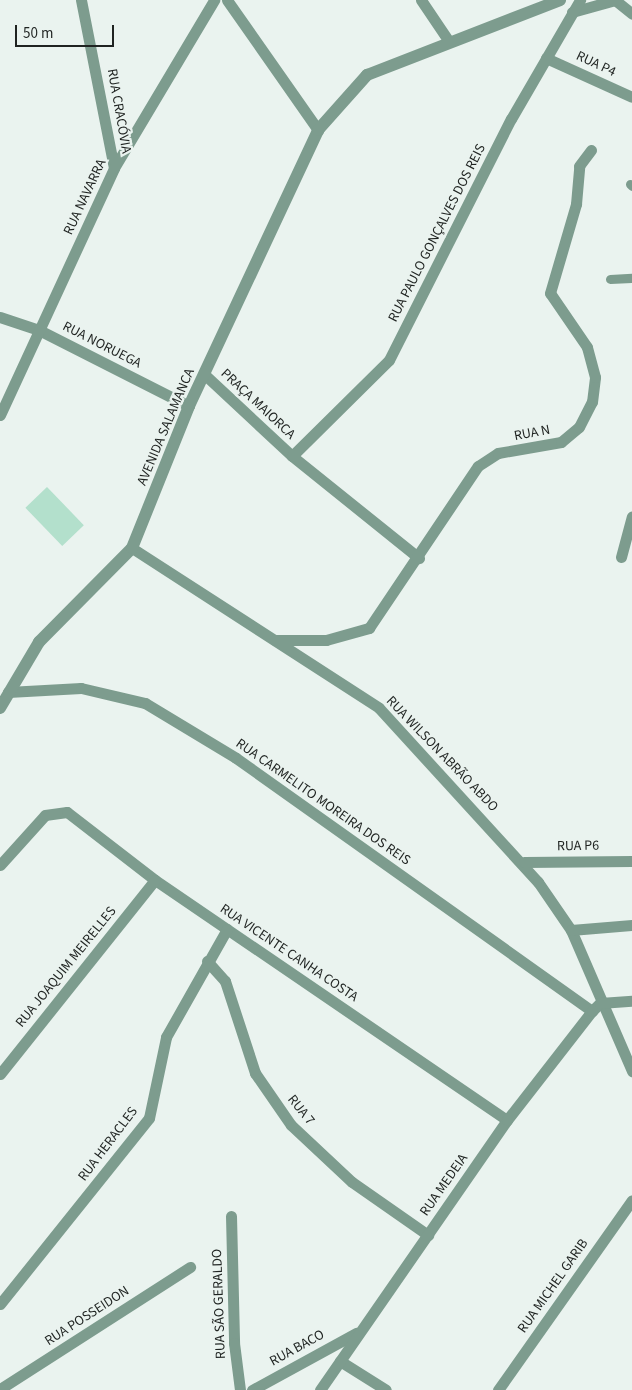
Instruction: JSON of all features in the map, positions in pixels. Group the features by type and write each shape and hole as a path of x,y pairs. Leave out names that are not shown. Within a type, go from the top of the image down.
{"street":[{"name":"RUA CRACÓVIA","path":"81,0 114,168"},
{"name":"RUA NAVARRA","path":"0,415 114,168 214,0"},
{"path":"227,0 318,130"},
{"path":"421,0 448,40"},
{"name":"AVENIDA SALAMANCA","path":"0,708 39,642 132,548 189,406 318,130 367,75 448,40 560,0"},
{"name":"RUA PAULO GONÇALVES DOS REIS","path":"292,456 389,360 546,58 580,0"},
{"path":"572,12 615,0 632,14"},
{"name":"RUA P4","path":"546,58 632,97"},
{"name":"RUA N","path":"275,640 326,640 369,628 419,558 478,466 498,453 561,442 579,427 592,402 595,377 587,348 550,293 576,204 579,166 591,150"},
{"path":"610,279 632,278"},
{"name":"RUA NORUEGA","path":"0,317 40,330 189,406"},
{"name":"PRAÇA MAIORCA","path":"204,374 292,456 419,558"},
{"path":"621,557 632,516"},
{"name":"RUA WILSON ABRÃO ABDO","path":"132,548 379,708 524,862 571,930 596,1007 632,1071"},
{"name":"RUA CARMELITO MOREIRA DOS REIS","path":"8,692 81,688 146,703 236,758 596,1007"},
{"name":"RUA VICENTE CANHA COSTA","path":"0,865 45,815 55,811 67,812 155,880 508,1120"},
{"name":"RUA P6","path":"524,862 632,861"},
{"name":"RUA JOAQUIM MEIRELLES","path":"0,1074 155,880"},
{"path":"571,930 632,925"},
{"name":"RUA HERACLES","path":"0,1304 149,1118 166,1036 207,961 227,929"},
{"name":"RUA 7","path":"207,961 225,981 255,1073 291,1125 352,1182 428,1235"},
{"path":"596,1007 632,1001"},
{"name":"RUA MEDEIA","path":"320,1390 357,1332 428,1235 508,1120 596,1007"},
{"name":"RUA MICHEL GARIB","path":"498,1390 632,1200"},
{"name":"RUA SÃO GERALDO","path":"231,1216 234,1343 240,1390"},
{"name":"RUA POSSEIDON","path":"0,1389 190,1267"},
{"name":"RUA BACO","path":"252,1390 357,1332"},
{"path":"340,1361 386,1390"}],"green space":[{"path":"47,487 84,525 62,546 25,508"}]}
